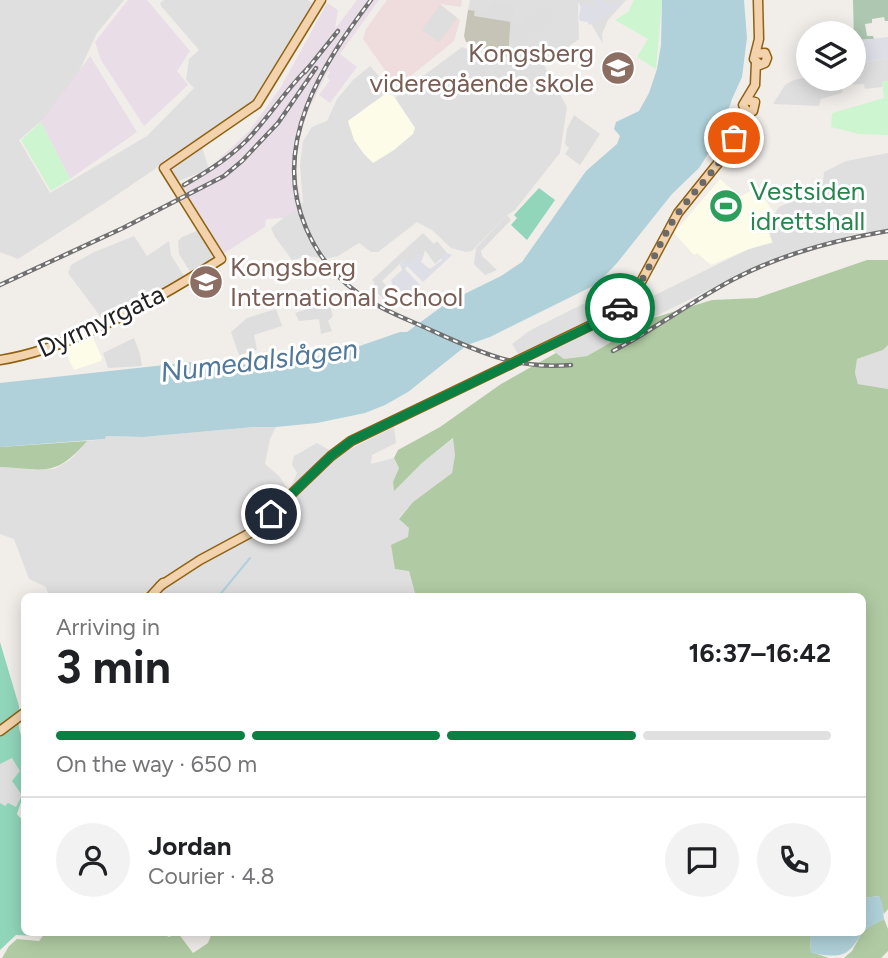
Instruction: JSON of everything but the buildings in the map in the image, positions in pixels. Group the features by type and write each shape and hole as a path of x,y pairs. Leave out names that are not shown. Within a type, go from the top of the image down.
{"main road":[{"name":"Dyrmyrgata","path":"0,360 52,347 161,295 221,259 164,168 257,104 321,0"},
{"path":"154,593 200,560 237,542 343,446 604,319 624,304 637,289 670,225 723,157 749,106 760,58 758,0"},
{"path":"0,731 21,715"}],"shaded area":[{"path":"0,0 124,0 97,33 76,78 47,116 19,140 50,193 147,136 194,88 186,80 189,59 199,50 161,6 160,3 164,0 308,0 312,3 256,102 200,141 209,169 176,182 166,159 105,203 18,259 0,252"},
{"path":"128,0 147,0 190,51 177,71 188,85 144,126 101,60 95,42"},
{"path":"357,0 379,0 340,54 357,67 330,103 319,95 330,80 327,77 330,72 328,71 307,113 298,144 296,173 302,207 283,218 266,219 265,227 223,254 179,185 214,164 249,131 281,87 327,3 338,10 335,29"},
{"path":"387,0 462,0 461,7 440,4 460,20 454,41 397,87 363,39 366,29"},
{"path":"470,0 626,0 608,20 602,34 603,44 578,2 579,39 544,65 567,107 560,153 515,210 472,251 451,248 432,230 417,222 378,252 371,252 359,243 338,256 325,259 308,256 292,260 271,228 303,202 300,165 303,141 312,127 327,121 337,99 353,80 370,66 386,84 388,92 348,121 415,128 395,98 415,82 462,47 500,61 508,57 511,14 468,10"},
{"path":"591,0 620,4 619,8 589,25 579,18 581,4 599,7 599,3"},
{"path":"853,0 888,0 888,21 885,21 884,17 872,19 872,23 866,24 866,21 854,21"},
{"path":"491,3 506,4 514,9 512,23 523,24 525,15 535,16 536,7 553,10 551,25 544,25 542,33 530,30 528,40 510,39 511,22 474,16 475,8 489,11"},
{"path":"440,5 457,18 439,42 422,30"},
{"path":"468,10 511,14 508,58 466,42 464,36"},
{"path":"888,37 888,58 866,62 866,40"},
{"path":"90,56 137,132 70,179 41,122"},
{"path":"888,58 888,81 882,82 882,87 866,89 866,62"},
{"path":"794,80 796,91 842,93 821,99 819,106 773,104 785,85"},
{"path":"388,92 415,128 413,134 394,150 373,163 354,140 348,121"},
{"path":"574,115 600,134 580,165 565,154 569,148 565,144 567,129"},
{"path":"888,153 888,229 851,235 805,249 737,276 650,319 587,356 564,359 550,349 518,354 512,344 529,331 595,298 607,303 614,310 653,296 749,249 773,243 767,226 779,207 817,191 823,183 824,172 846,161"},
{"path":"720,179 740,197 757,187 774,213 766,226 772,242 711,265 697,253 694,255 674,233"},
{"path":"507,215 511,220 481,251 482,256 497,270 485,275 474,264 476,248"},
{"path":"197,231 213,254 210,261 191,273 179,254 178,241"},
{"path":"423,233 434,244 437,241 447,253 435,264 425,250 423,257 418,254 409,263 404,260 382,281 398,299 389,304 371,287 375,283 372,280"},
{"path":"134,236 147,256 169,241 171,255 184,276 167,289 103,320 68,273 71,265 92,253"},
{"path":"447,253 452,255 423,282 407,266 405,269 420,285 405,299 402,296 398,299 394,294 399,289 396,285 393,286 391,280 402,270 400,264 404,260 409,262 418,254 423,257 421,262 430,269"},
{"path":"329,302 333,316 328,321 332,331 321,334 319,319 299,321 295,313"},
{"path":"276,309 282,326 254,335 257,350 239,355 231,332 247,318"},
{"path":"91,333 101,361 74,370 62,346"},
{"path":"134,338 142,366 108,368 103,353"},
{"path":"888,345 888,389 858,384 855,373 857,359 883,350"},
{"path":"276,427 270,439 265,464 279,476 289,491 297,473 292,465 294,456 317,443 338,455 394,427 396,443 372,455 371,464 394,458 399,468 393,482 394,490 454,438 452,473 413,502 399,518 409,528 409,571 415,593 48,593 46,587 29,579 14,539 0,534 0,467 54,469 70,460 87,441 105,439 106,436 143,437"},
{"path":"12,758 20,771 12,781 21,794 16,807 0,803 0,764"}],"green space":[{"path":"634,0 662,0 656,69 637,57 648,39 615,20 628,12"},
{"path":"888,81 888,135 859,134 831,127 832,113 884,98 882,82"},
{"path":"41,122 70,179 51,191 21,140"},
{"path":"539,188 555,200 527,240 511,225 517,218 514,215"},
{"path":"867,260 888,260 888,345 883,350 857,359 855,373 858,384 888,389 888,909 884,914 879,896 866,898 866,593 415,593 409,571 395,569 391,545 408,537 409,528 399,519 413,502 452,473 455,455 453,438 422,463 394,491 393,482 399,468 394,458 398,450 440,427 501,384 556,353 564,359 587,356 653,318 712,300 757,298"},
{"path":"87,441 66,461 49,469 0,467 0,447"},
{"path":"0,642 19,706 21,802 17,814 21,819 21,935 16,935 0,950"},
{"path":"884,919 888,929 888,951 881,958 844,958 852,951 860,936 866,936 866,928"},
{"path":"43,936 180,936 193,953 208,943 211,936 812,936 811,952 829,958 2,958 17,939 39,941"}],"water":[{"path":"662,0 744,0 747,38 742,77 720,135 699,168 672,194 597,284 490,337 467,345 408,392 365,413 317,423 276,427 143,437 106,436 105,439 0,447 0,383 192,362 242,363 265,371 313,357 328,357 400,332 407,332 448,302 501,276 522,262 586,171 617,144 620,136 614,129 616,122 639,111 649,93 661,45"},
{"path":"879,896 884,919 866,929 866,898"},
{"path":"860,936 847,952 830,956 811,953 810,938"}],"waterway":[{"path":"221,593 250,558"}],"railway":[{"path":"371,0 319,79 298,136 294,166 296,197 310,238 321,256 342,280 390,312 460,343 512,361 550,366 571,365"},
{"path":"305,72 338,31"},
{"path":"184,185 240,147 308,68"},
{"path":"0,285 123,228 224,176 278,123 316,68"},
{"path":"613,351 752,270 809,249 888,231"}],"way so far":[{"path":"620,308 637,289 678,213 717,166 734,138"}],"place":[{"name":"Kongsberg videregående skole","path":"618,68"},
{"name":"Vestsiden idrettshall","path":"726,206"},
{"name":"Kongsberg International School","path":"206,282"}],"route":[{"path":"271,514 331,456 351,441 597,323 620,308"}],"water label":[{"name":"Numedalslågen","path":"259,360"}]}
